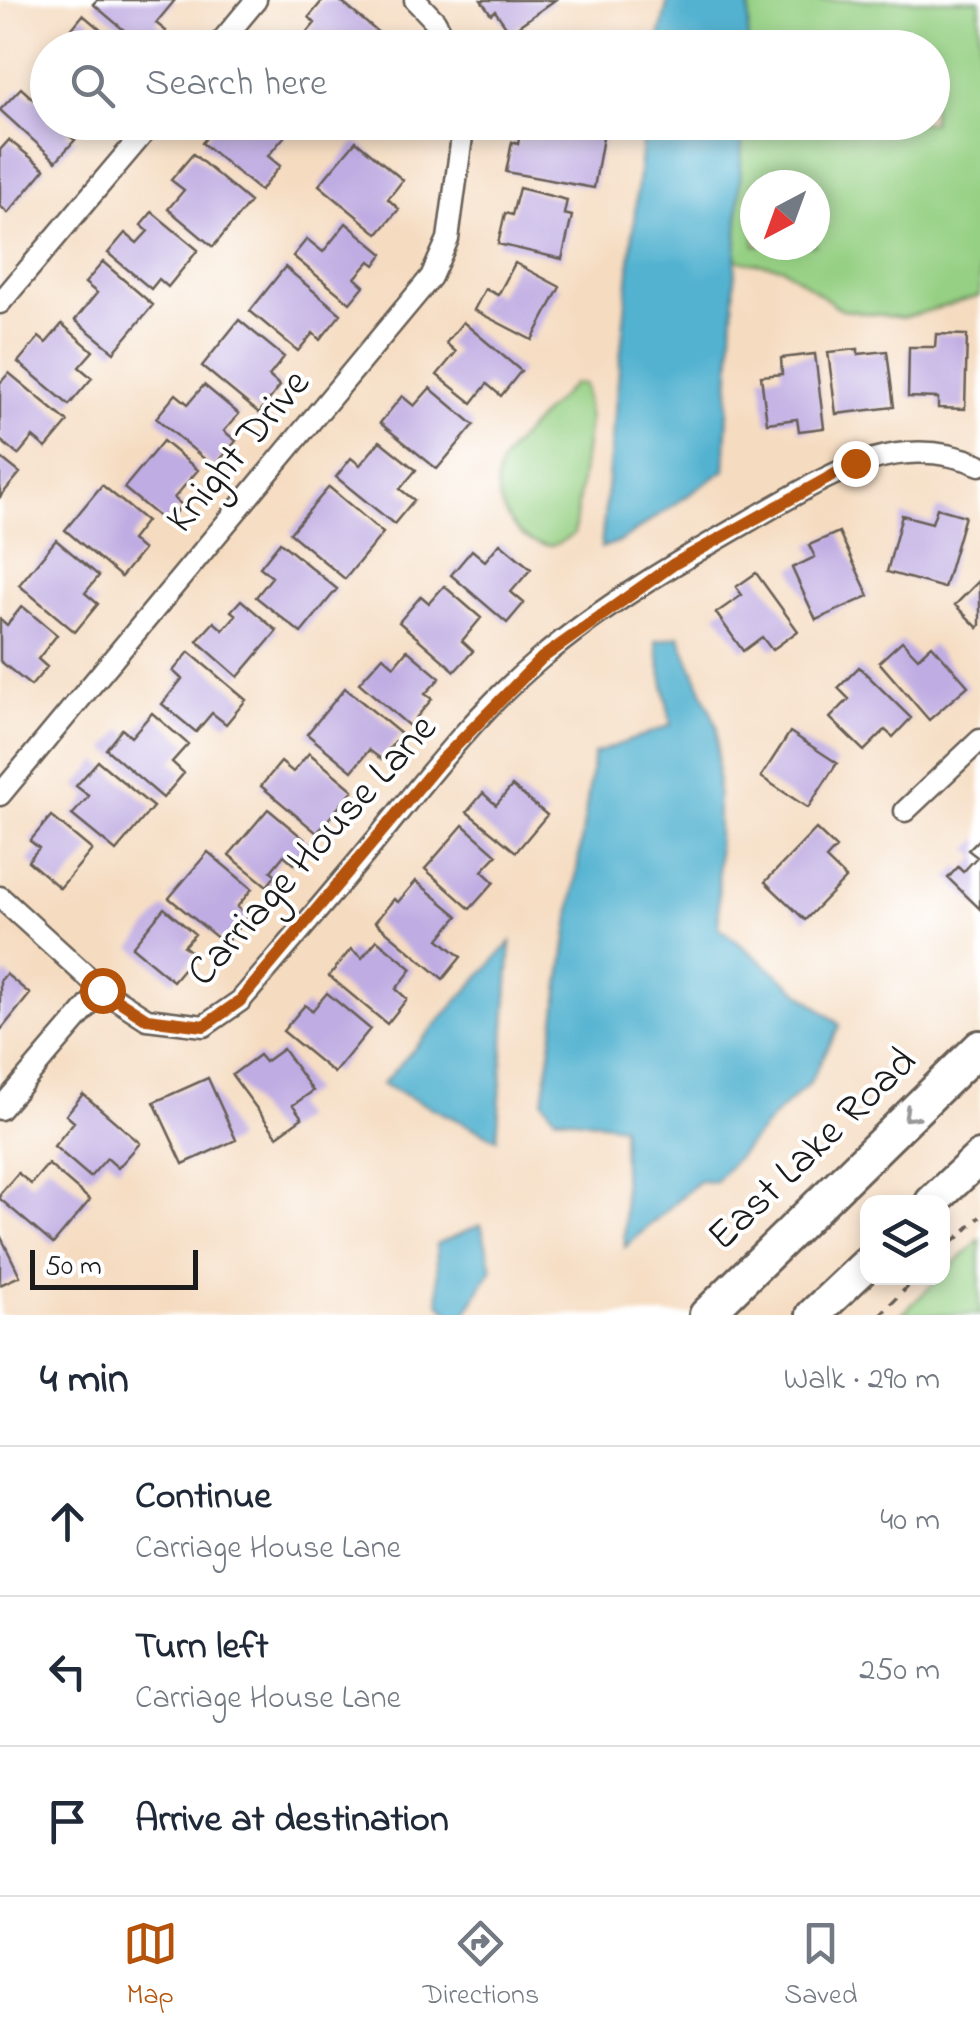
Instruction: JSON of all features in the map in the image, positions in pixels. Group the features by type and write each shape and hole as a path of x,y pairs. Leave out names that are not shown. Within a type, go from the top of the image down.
{"main road":[{"name":"East Lake Road","path":"706,1315 980,1046"},
{"path":"939,1195 980,1157"},
{"path":"813,1315 860,1271"}],"street":[{"path":"231,30 256,0"},
{"path":"415,0 439,30"},
{"path":"0,303 137,140"},
{"name":"Knight Drive","path":"0,794 431,277 448,239 462,140"},
{"name":"Carriage House Lane","path":"0,897 102,990 147,1019 204,1026 240,1001 440,762 509,688 616,602 674,564 855,463 925,451 956,454 980,465"},
{"path":"904,811 980,740"},
{"path":"0,1108 102,990"}],"path":[{"path":"950,1244 980,1216"},
{"path":"880,1315 909,1285"}],"green space":[{"path":"750,0 980,0 980,296 903,318 842,310 782,267 736,260 740,182 740,260 830,260 830,170 741,170 742,140 950,140 950,30 748,30"},
{"path":"573,384 584,384 589,421 574,534 555,544 540,544 527,539 508,518 501,505 497,478 513,447"},
{"path":"980,1239 980,1315 901,1315 932,1285 950,1285 950,1268"}],"water":[{"path":"668,0 750,0 748,30 661,30"},
{"path":"642,140 742,140 725,470 621,541 601,548"},
{"path":"679,636 717,726 719,927 840,1025 809,1084 715,1182 699,1181 625,1247 622,1126 554,1116 543,1101 594,754 671,725 656,641"},
{"path":"511,942 497,1139 382,1084"},
{"path":"481,1225 492,1268 465,1315 452,1315 439,1303 436,1244"}],"building":[{"path":"97,0 175,0 156,23 165,30 124,30 93,4"},
{"path":"323,0 339,0 375,30 309,30 315,23 309,17"},
{"path":"481,0 555,0 513,30 509,30 495,11 491,14"},
{"path":"83,15 101,30 71,30"},
{"path":"21,88 30,96 30,137 0,110"},
{"path":"9,140 45,169 8,213 0,206 0,150"},
{"path":"33,140 75,140 56,161"},
{"path":"281,140 268,156 280,166 260,191 202,143"},
{"path":"519,140 603,140 594,188 506,172 512,142 518,144"},
{"path":"356,141 403,180 388,199 399,209 378,234 319,185"},
{"path":"193,154 250,202 213,247 168,209 184,190 171,180"},
{"path":"519,188 567,200 564,214 572,216 562,259 498,244 505,213 512,215"},
{"path":"152,212 198,250 168,287 159,279 151,289 108,253 125,233 137,243 148,231 141,225"},
{"path":"346,223 383,254 375,265 370,261 355,278 364,286 350,303 293,256 307,239 323,252"},
{"path":"103,262 153,305 114,352 75,320 97,293 85,283"},
{"path":"515,263 560,287 532,340 474,310 485,289 498,295"},
{"path":"285,267 341,314 320,340 313,333 298,351 250,311"},
{"path":"239,320 284,357 269,376 280,386 259,413 202,366"},
{"path":"463,322 521,371 501,396 487,384 472,403 437,375 456,352 446,343"},
{"path":"62,324 93,351 79,367 92,378 69,405 18,362 39,337 46,343"},
{"path":"936,334 967,335 965,409 938,408 938,398 908,397 909,347 935,347"},
{"path":"858,349 858,354 887,351 894,407 836,414 828,352"},
{"path":"815,354 824,428 799,431 797,419 767,423 761,376 782,374 781,358"},
{"path":"9,373 68,422 46,448 33,437 18,455 0,440 0,383"},
{"path":"204,385 239,414 224,431 236,441 214,467 156,418 176,394 188,404"},
{"path":"430,388 474,425 437,469 380,423 402,396 414,406"},
{"path":"163,441 198,470 174,498 182,505 166,523 124,488"},
{"path":"380,441 416,470 400,489 414,500 394,524 336,477 351,458 360,465"},
{"path":"0,457 20,473 0,497"},
{"path":"102,485 146,521 131,540 143,550 121,577 65,530"},
{"path":"329,487 383,533 345,579 290,533"},
{"path":"937,508 965,516 944,588 887,572 902,515 932,523"},
{"path":"839,532 869,596 816,620 792,568 815,557 809,545"},
{"path":"56,540 99,576 85,593 98,604 75,632 19,585"},
{"path":"280,542 337,589 301,633 256,597 272,577 260,567"},
{"path":"500,543 531,569 511,592 524,603 507,623 451,575 472,550 485,561"},
{"path":"756,573 798,631 772,650 762,637 743,651 716,613 742,595 736,587"},
{"path":"980,580 980,625 978,628 955,605"},
{"path":"444,586 481,618 462,641 473,651 455,671 399,622 421,596 429,603"},
{"path":"241,600 277,631 238,677 197,641 214,622 223,630 236,615 231,611"},
{"path":"22,606 57,635 38,659 47,667 31,686 0,661 0,619 7,625"},
{"path":"902,641 918,658 932,645 968,686 929,720 879,662"},
{"path":"407,650 440,678 425,694 432,699 409,726 359,683 383,656 394,666"},
{"path":"189,652 246,700 226,724 212,713 196,732 162,704 182,679 173,671"},
{"path":"859,667 911,718 893,737 885,730 864,751 830,718 849,699 838,688"},
{"path":"345,688 401,734 381,759 369,750 352,771 307,734"},
{"path":"152,713 188,744 172,762 184,773 163,798 106,749 122,729 131,737"},
{"path":"790,732 837,763 808,808 761,777"},
{"path":"309,753 353,790 317,833 261,786 281,762 293,772"},
{"path":"98,761 153,807 116,851 72,815 89,796 76,786"},
{"path":"512,786 547,815 516,852 467,812 483,793 496,805"},
{"path":"268,809 310,844 294,864 284,855 271,871 276,875 267,886 229,855"},
{"path":"51,816 92,850 60,888 28,861 39,848 30,841"},
{"path":"463,825 497,855 482,871 494,882 470,909 425,869"},
{"path":"816,829 836,848 826,859 846,878 805,920 765,882"},
{"path":"980,838 980,909 948,878 958,867 963,872 977,857 968,850"},
{"path":"208,852 252,889 237,907 248,916 225,944 169,898"},
{"path":"416,881 458,916 439,939 461,957 443,979 375,922"},
{"path":"164,908 195,934 184,946 195,955 173,981 132,947"},
{"path":"377,940 412,969 396,989 407,999 387,1024 329,976 351,949 362,958"},
{"path":"6,974 30,994 0,1031 0,981"},
{"path":"327,993 370,1029 334,1073 283,1031 305,1005 312,1011"},
{"path":"283,1049 313,1091 293,1105 302,1118 277,1136 232,1075 259,1055 265,1062"},
{"path":"208,1078 236,1140 183,1164 154,1102"},
{"path":"83,1094 140,1143 118,1168 107,1158 90,1177 54,1146 74,1122 66,1115"},
{"path":"48,1164 90,1200 53,1244 0,1199 18,1173 31,1184"},
{"path":"0,1235 20,1276 0,1285"}],"route":[{"path":"102,990 147,1019 204,1026 219,1017 240,1001 440,762 542,658 674,564 855,463"}]}
